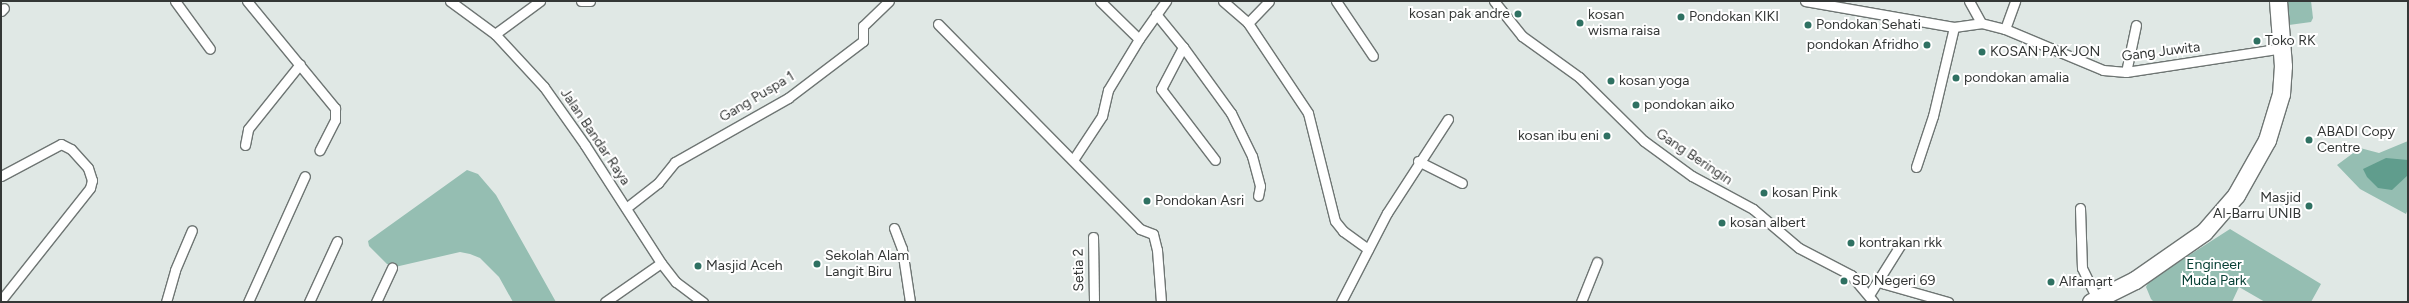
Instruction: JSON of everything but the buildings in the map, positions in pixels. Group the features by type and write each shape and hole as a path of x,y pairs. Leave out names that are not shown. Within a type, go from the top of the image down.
{"highway":[{"path":"2094,301 2136,280 2204,232 2236,195 2267,140 2277,110 2283,81 2283,48 2278,1"}],"street":[{"path":"175,1 210,49"},
{"path":"247,1 267,29 300,64 336,112 320,150"},
{"name":"Jalan Bandar Raya","path":"450,1 495,34 544,87 626,208 661,263 676,282 703,302"},
{"path":"495,34 540,1"},
{"path":"581,1 590,1"},
{"name":"Gang Puspa 1","path":"626,208 658,183 675,162 788,98 863,41 863,26 889,1"},
{"path":"1100,1 1139,39"},
{"path":"1073,160 1102,116 1106,96 1139,39 1166,1"},
{"path":"1224,1 1248,23 1308,113 1335,220 1343,231 1368,249"},
{"path":"1248,23 1269,1"},
{"name":"Gang Beringin","path":"1494,1 1522,36 1579,77 1644,141 1692,176 1753,209 1799,248 1851,275 1871,299"},
{"path":"1805,1 1954,27 1981,23 1969,1"},
{"path":"2005,29 2015,1"},
{"path":"1338,2 1373,56"},
{"path":"1156,14 1183,47 1231,113 1252,156 1260,186 1258,196"},
{"name":"Gang Juwita","path":"1981,23 2005,29 2104,70 2126,72 2283,48"},
{"path":"938,24 1028,118 1073,160 1140,229 1153,234 1157,250 1161,302"},
{"path":"2126,72 2136,25"},
{"path":"1916,167 1933,116 1954,27"},
{"path":"1183,47 1161,89 1215,160"},
{"path":"245,145 248,129 300,64"},
{"path":"1341,302 1368,249 1418,161 1448,118"},
{"path":"1,176 61,144 71,149 88,168 92,180 90,188 2,299"},
{"path":"1418,161 1462,183"},
{"path":"248,302 305,176"},
{"path":"2080,208 2082,268 2094,301"},
{"path":"894,228 902,249 910,302"},
{"path":"166,302 175,270 192,230"},
{"name":"Setia 2","path":"1093,238 1094,302"},
{"path":"309,302 337,242"},
{"path":"1871,299 1878,282 1901,244"},
{"path":"1581,302 1597,262"},
{"path":"605,302 661,263"},
{"path":"377,301 392,266"},
{"path":"1878,282 1948,302"}],"green space":[{"path":"2287,1 2311,1 2313,18 2311,22 2289,25"},
{"path":"2408,141 2408,209 2406,214 2360,189 2337,165 2360,148 2379,153"},
{"path":"467,170 478,174 496,195 556,302 513,302 499,277 480,258 470,254 460,252 395,267 387,264 369,246 368,241"},
{"name":"Engineer Muda Park","path":"2230,229 2321,284 2311,302 2265,302 2239,287 2232,302 2154,302 2151,299 2146,287 2149,281"}],"shaded area":[{"path":"2386,158 2408,160 2408,175 2392,190 2378,188 2367,177 2363,169"}],"place":[{"name":"kosan pak andre","path":"1518,14"},
{"name":"Pondokan KIKI","path":"1681,17"},
{"name":"kosan wisma raisa","path":"1580,23"},
{"name":"Pondokan Sehati","path":"1808,25"},
{"name":"Toko RK","path":"2257,41"},
{"name":"pondokan Afridho","path":"1927,45"},
{"name":"KOSAN PAK JON","path":"1982,52"},
{"name":"pondokan amalia","path":"1956,78"},
{"name":"kosan yoga","path":"1611,81"},
{"name":"pondokan aiko","path":"1636,105"},
{"name":"kosan ibu eni","path":"1607,136"},
{"name":"ABADI Copy Centre","path":"2309,140"},
{"name":"kosan Pink","path":"1764,193"},
{"name":"Pondokan Asri","path":"1147,201"},
{"name":"Masjid Al-Barru UNIB","path":"2309,206"},
{"name":"kosan albert","path":"1722,223"},
{"name":"kontrakan rkk","path":"1851,243"},
{"name":"Sekolah Alam Langit Biru","path":"817,264"},
{"name":"Masjid Aceh","path":"698,266"},
{"name":"SD Negeri 69","path":"1844,281"},
{"name":"Alfamart","path":"2051,282"}]}
